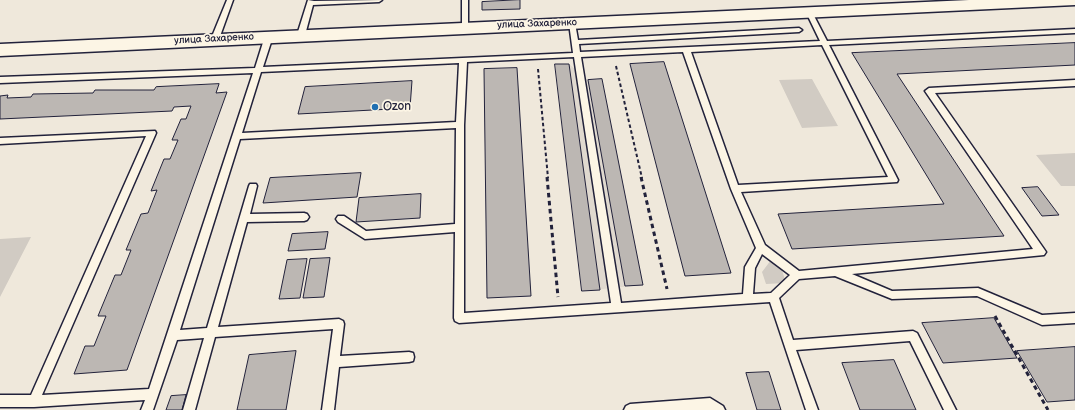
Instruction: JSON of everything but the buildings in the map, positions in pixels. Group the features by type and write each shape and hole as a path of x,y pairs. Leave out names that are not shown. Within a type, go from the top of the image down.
{"street":[{"name":"улица Захаренко","path":"0,50 269,36 1075,0"}],"lane":[{"path":"215,39 230,0"},
{"path":"301,35 310,2 379,0"},
{"path":"465,0 465,28"},
{"path":"465,8 473,0"},
{"path":"735,189 894,180 809,12"},
{"path":"572,23 617,308"},
{"path":"575,42 799,30"},
{"path":"0,80 613,54 1075,31"},
{"path":"146,410 173,335 269,36"},
{"path":"686,50 735,189 761,248 797,275"},
{"path":"463,60 460,125 459,318 773,297 797,275 1041,252 929,91 1075,83"},
{"path":"236,136 460,125"},
{"path":"0,141 152,133 34,401"},
{"path":"189,410 253,186"},
{"path":"243,218 304,217"},
{"path":"341,219 365,235 459,228"},
{"path":"748,299 750,267 761,248"},
{"path":"836,271 892,295 978,292 1042,320 1075,318"},
{"path":"773,297 812,410"},
{"path":"173,335 339,324 328,410"},
{"path":"790,345 913,336 950,410"},
{"path":"334,362 409,357"},
{"path":"0,401 34,401 152,394"},
{"path":"630,410 710,404 719,410"}],"path":[{"path":"613,54 670,304"},
{"path":"536,57 559,311"},
{"path":"983,294 1048,410"}],"shaded area":[{"path":"555,64 569,64 588,80 602,79 643,285 582,291"},
{"path":"812,79 838,126 802,128 779,80"},
{"path":"1075,153 1075,186 1061,186 1036,155"},
{"path":"31,237 0,297 0,239"},
{"path":"771,260 782,270 786,283 766,284 762,272"}],"place":[{"name":"Ozon","path":"375,107"}]}
